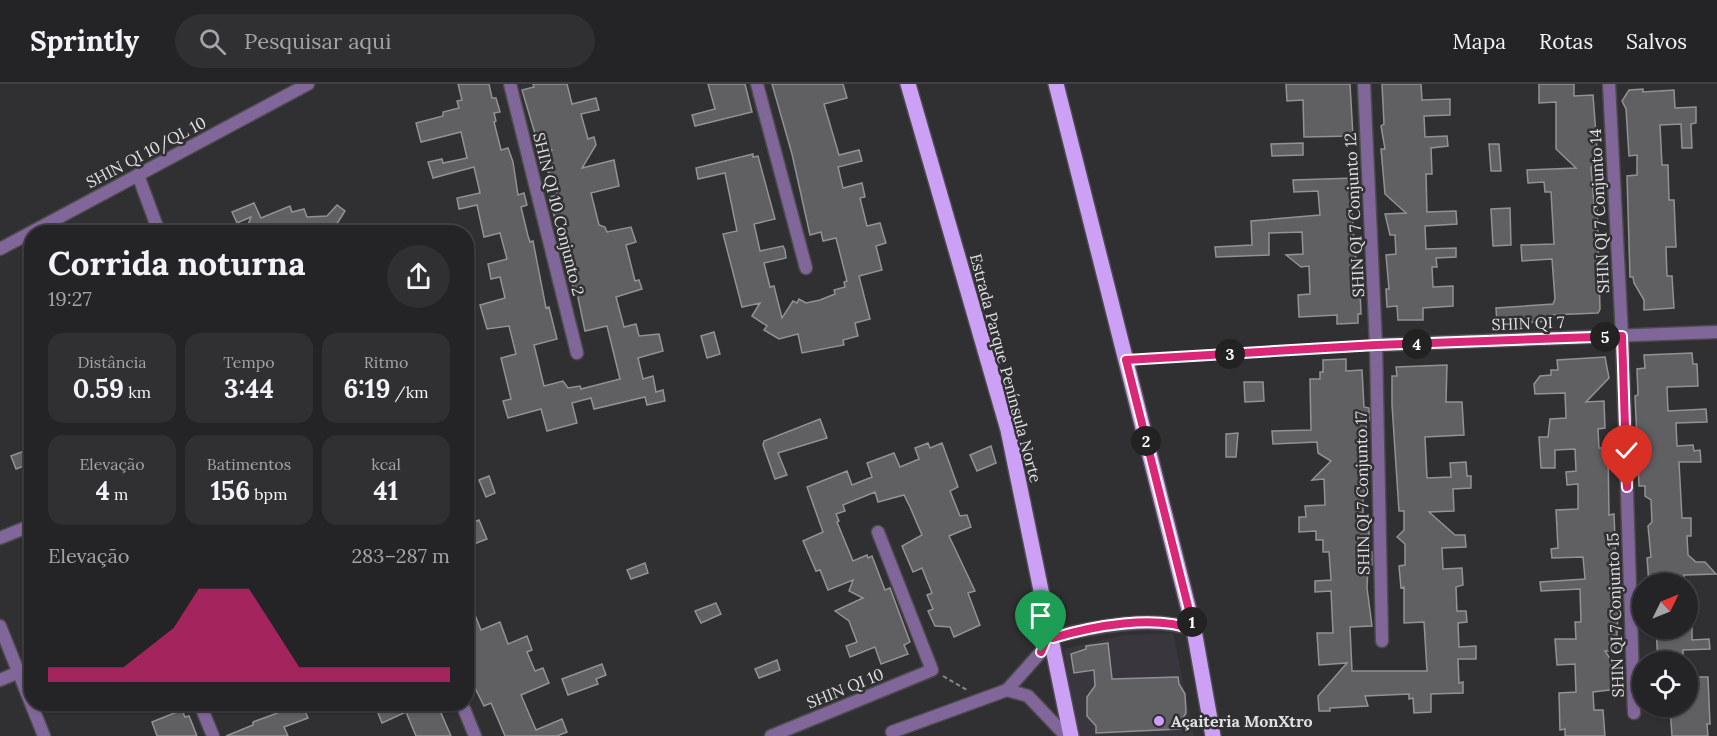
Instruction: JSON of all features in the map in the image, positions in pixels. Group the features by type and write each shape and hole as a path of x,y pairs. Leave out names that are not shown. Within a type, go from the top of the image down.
{"main road":[{"name":"Estrada Parque Península Norte","path":"908,84 1008,430 1052,633 1071,736"},
{"path":"1056,84 1194,630 1213,736"}],"street":[{"name":"SHIN QI 10/QL 10","path":"45,225 308,84"},
{"name":"SHIN QI 10 Conjunto 2","path":"510,84 577,352"},
{"path":"757,84 806,268"},
{"name":"SHIN QI 7 Conjunto 12","path":"1364,84 1376,345"},
{"name":"SHIN QI 7 Conjunto 14","path":"1609,84 1622,336"},
{"path":"138,175 156,225"},
{"name":"SHIN QI 10/QL 10","path":"0,249 24,236"},
{"name":"SHIN QI 7","path":"1376,345 1717,332"},
{"name":"SHIN QI 7 Conjunto 15","path":"1622,336 1632,651"},
{"name":"SHIN QI 7 Conjunto 17","path":"1376,345 1382,641"},
{"path":"0,538 24,528"},
{"path":"878,532 932,669"},
{"path":"892,732 1007,690 1041,652 1052,633 1167,621 1194,630"},
{"path":"0,626 24,684"},
{"name":"SHIN QI 10","path":"771,736 932,669"},
{"path":"0,680 19,672"},
{"path":"1007,690 1028,696 1066,736"},
{"path":"35,711 45,736"},
{"path":"203,711 213,736"},
{"path":"465,711 475,736"}],"path":[{"path":"1126,360 1376,345"},
{"path":"932,669 980,698"}],"shaded area":[{"path":"1173,633 1194,736 1076,736 1064,649 1124,635"}],"building":[{"path":"458,84 489,84 492,98 496,98 500,112 494,113 496,121 494,122 501,150 508,148 513,162 518,195 524,193 527,205 521,207 530,242 533,241 546,308 549,307 557,339 534,345 544,386 563,381 568,388 580,386 581,389 620,379 607,326 585,331 577,293 575,294 571,280 571,266 564,238 568,237 563,217 555,219 549,197 557,195 553,175 541,168 552,150 535,139 522,90 534,87 533,84 567,84 572,104 596,98 599,110 581,114 588,139 594,137 596,145 582,168 614,160 619,186 591,193 599,225 605,227 607,232 631,227 636,242 626,245 635,281 639,280 642,289 616,297 624,327 636,324 639,336 659,334 663,351 638,358 643,379 653,376 656,392 663,390 665,401 647,405 645,397 594,409 591,398 572,403 577,423 547,431 541,409 508,418 503,401 511,399 501,358 516,354 509,326 487,329 480,305 505,298 500,277 491,279 488,264 507,259 500,233 484,237 477,205 459,209 457,198 480,193 474,167 433,178 428,162 442,159 443,163 467,158 461,132 421,142 416,123 443,116 443,112 459,108 457,101 462,100"},
{"path":"708,84 745,84 752,112 695,126 692,115 715,109"},
{"path":"772,84 843,84 847,98 824,104 839,155 859,150 862,161 838,167 843,188 862,183 865,197 860,198 867,226 880,223 886,243 876,246 882,270 859,276 870,319 855,323 858,336 843,340 844,345 802,353 798,334 779,339 764,330 767,326 752,316 760,303 742,307 723,234 737,231 725,173 698,179 696,168 753,154 753,157 758,156 775,219 754,224 760,251 783,246 785,250 786,258 764,263 770,287 774,286 782,318 793,301 797,303 799,299 806,303 820,300 835,294 834,290 845,287 844,282 847,281 836,238 823,241 821,232 810,235 792,154"},
{"path":"1286,84 1350,84 1353,136 1304,137 1303,100 1287,101"},
{"path":"1382,84 1421,84 1422,100 1450,99 1450,115 1424,116 1425,137 1447,136 1448,146 1431,148 1432,174 1426,174 1427,212 1456,211 1457,224 1425,226 1426,249 1456,248 1456,257 1436,258 1437,267 1432,267 1433,287 1453,286 1453,306 1423,308 1423,320 1398,320 1397,306 1387,307 1386,289 1389,289 1386,255 1396,254 1395,235 1390,235 1385,214 1406,213 1385,194 1381,149 1385,149 1381,126 1384,124"},
{"path":"1539,84 1574,84 1574,96 1593,95 1598,161 1596,166 1591,167 1594,204 1597,204 1600,309 1598,313 1549,315 1549,321 1497,325 1496,308 1553,304 1555,299 1552,259 1522,261 1521,245 1554,244 1551,192 1545,192 1544,182 1528,183 1527,170 1576,168 1556,149 1556,102 1539,103"},
{"path":"1643,89 1643,92 1674,90 1675,108 1696,107 1696,123 1691,124 1692,148 1682,148 1681,124 1660,125 1662,165 1668,165 1669,200 1674,200 1676,247 1666,247 1667,276 1672,276 1674,308 1644,310 1644,300 1633,277 1630,277 1627,176 1637,175 1637,155 1629,156 1626,109 1622,101 1629,90"},
{"path":"1303,143 1303,155 1272,156 1271,144"},
{"path":"1489,144 1499,144 1501,171 1491,171"},
{"path":"1355,178 1356,189 1350,189 1355,254 1359,266 1361,314 1358,314 1358,323 1337,324 1337,315 1299,317 1298,295 1310,294 1309,266 1301,267 1286,255 1303,254 1302,232 1269,233 1269,255 1216,257 1215,247 1252,245 1251,221 1320,215 1318,191 1294,192 1293,180"},
{"path":"254,203 261,218 290,206 292,212 304,209 307,217 327,216 337,205 345,211 336,225 248,225 251,217 237,223 232,212"},
{"path":"1510,208 1511,245 1493,246 1491,209"},
{"path":"714,332 720,354 707,358 701,336"},
{"path":"1692,353 1693,364 1697,364 1698,386 1667,387 1668,411 1706,409 1707,422 1676,423 1677,446 1693,445 1694,451 1700,450 1701,462 1679,462 1682,518 1691,518 1691,536 1687,536 1688,555 1696,562 1705,562 1716,574 1648,573 1647,558 1651,557 1648,526 1652,522 1651,500 1645,496 1645,486 1639,486 1635,396 1638,395 1637,369 1645,368 1644,355"},
{"path":"1605,357 1609,378 1586,402 1604,401 1605,428 1598,429 1599,448 1608,448 1609,515 1614,514 1618,614 1616,651 1605,651 1618,671 1618,689 1593,692 1594,710 1603,710 1605,736 1565,736 1565,729 1560,730 1559,693 1576,692 1575,664 1557,665 1555,639 1576,639 1575,622 1581,622 1580,589 1541,591 1540,582 1585,579 1583,557 1552,558 1551,549 1558,548 1556,510 1578,509 1578,484 1567,485 1566,472 1576,471 1575,449 1555,450 1555,468 1541,468 1539,437 1548,437 1550,419 1566,418 1565,393 1535,394 1534,384 1540,376 1551,375 1551,370 1558,370 1557,360"},
{"path":"1346,359 1346,371 1362,370 1364,407 1369,408 1369,420 1366,420 1368,488 1365,488 1363,498 1363,520 1369,520 1369,552 1372,552 1372,565 1368,565 1367,588 1372,626 1350,627 1352,671 1427,671 1424,622 1404,623 1404,587 1401,588 1399,566 1405,565 1405,544 1397,537 1404,530 1404,511 1399,511 1392,405 1392,376 1397,376 1396,367 1447,365 1446,402 1462,402 1464,435 1425,437 1427,478 1451,477 1450,463 1466,462 1467,476 1471,476 1471,488 1453,489 1454,511 1429,512 1455,535 1465,535 1466,547 1442,548 1443,569 1462,568 1463,585 1456,587 1457,611 1466,611 1467,622 1458,623 1459,647 1476,646 1476,659 1458,659 1459,683 1463,682 1463,693 1431,694 1431,712 1414,713 1413,698 1409,699 1409,694 1365,696 1368,706 1330,708 1330,711 1319,711 1318,696 1347,663 1319,665 1317,633 1333,633 1331,591 1315,592 1315,581 1331,580 1329,552 1323,552 1323,540 1316,540 1316,531 1299,532 1299,517 1306,517 1305,506 1325,505 1324,479 1312,480 1331,461 1318,453 1317,442 1273,444 1272,431 1311,430 1310,379 1320,379 1320,372 1323,372 1323,360"},
{"path":"1244,382 1263,382 1264,401 1245,402"},
{"path":"820,419 827,438 778,453 787,475 775,479 763,445 764,441"},
{"path":"1238,433 1236,457 1226,457 1226,434"},
{"path":"928,443 930,448 942,443 958,487 950,491 960,516 967,515 971,527 949,536 975,591 968,593 980,625 954,637 950,627 935,626 928,611 933,609 927,595 932,593 922,568 913,572 902,546 922,535 910,507 904,495 878,502 875,492 843,505 845,511 836,514 839,521 837,522 853,561 867,555 868,558 872,556 885,590 890,588 910,642 904,645 908,654 881,664 875,647 850,657 846,646 857,642 849,621 835,611 863,598 849,591 853,580 828,590 820,570 816,571 803,541 823,532 807,487 847,471 852,485 872,477 867,463 894,453 900,467 919,459 915,448"},
{"path":"991,446 996,463 977,471 970,455"},
{"path":"24,451 24,466 16,469 11,456"},
{"path":"489,476 495,493 486,497 479,480"},
{"path":"479,520 487,539 474,544 474,522"},
{"path":"645,563 648,573 631,579 627,570"},
{"path":"716,603 721,614 701,623 695,611"},
{"path":"474,612 481,630 500,622 508,644 527,636 532,650 527,652 535,671 543,668 549,683 521,695 536,730 562,719 567,732 557,736 505,736 491,703 484,706 474,686"},
{"path":"1657,639 1709,639 1710,649 1657,651"},
{"path":"1108,643 1112,679 1178,677 1185,694 1186,713 1180,723 1180,729 1096,733 1096,726 1087,716 1087,697 1095,686 1094,670 1074,673 1071,654 1086,649 1086,646"},
{"path":"777,660 780,670 759,678 755,669"},
{"path":"602,664 606,675 596,679 598,684 568,695 562,679"},
{"path":"1698,677 1708,677 1710,724 1707,724 1708,736 1672,736 1671,717 1698,717"},
{"path":"182,711 185,717 189,716 197,736 157,736 152,722"},
{"path":"283,711 305,711 308,718 284,727 288,736 226,736 253,725 253,722"},
{"path":"383,711 445,711 441,713 451,736 416,736 406,712 382,723 378,713"}],"place":[{"name":"Açaiteria MonXtro","path":"1159,721"}],"route":[{"path":"1041,652 1051,628 1053,638 1073,632 1167,621 1194,630 1126,360 1376,345 1622,336 1627,487"}]}
